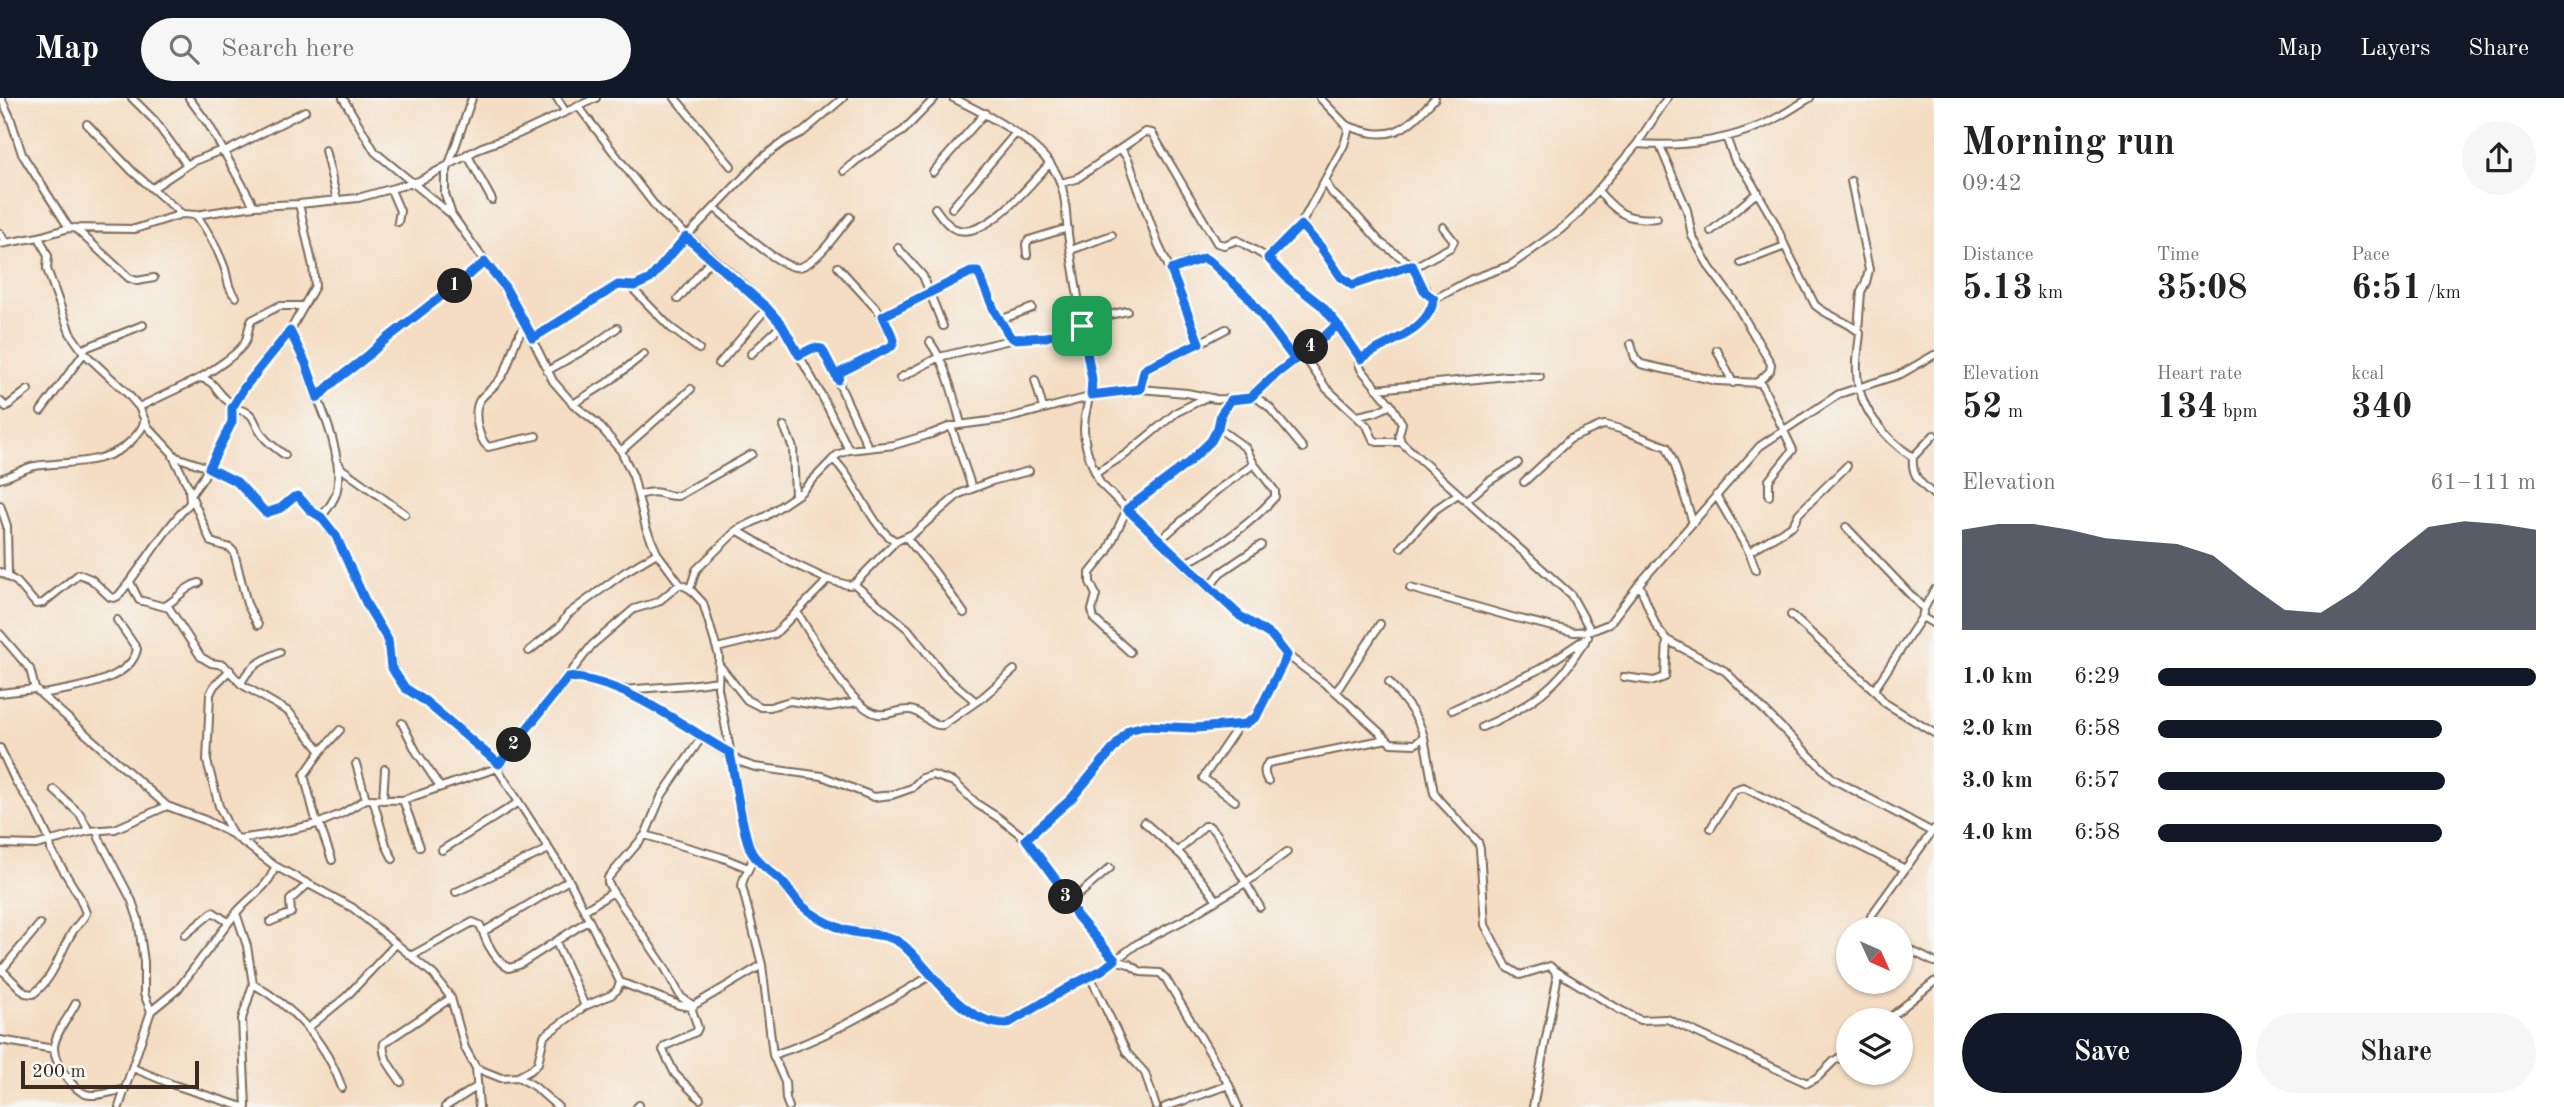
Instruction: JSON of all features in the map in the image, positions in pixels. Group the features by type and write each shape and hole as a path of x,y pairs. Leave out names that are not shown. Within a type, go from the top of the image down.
{"street":[{"path":"1,98 22,154 72,228 130,278 137,281 154,278"},
{"path":"132,98 154,120 187,165"},
{"path":"189,98 209,125 254,206"},
{"path":"343,98 375,152 452,215 505,287 533,338 547,371 573,404 597,423 621,451 639,495 646,528 657,554 680,584 690,589 703,603 717,648 720,666 718,681 730,753 753,854 812,913 844,930 889,936 907,949 959,1003 982,1019 995,1024 1007,1024 1090,976 1137,944 1184,920 1247,882 1287,852"},
{"path":"452,215 445,194 445,176 472,98"},
{"path":"557,98 565,111"},
{"path":"0,233 3,244 72,228 135,229 182,214 196,215 254,206 358,198 413,182 467,154 596,98"},
{"path":"676,98 732,166"},
{"path":"533,338 618,285 635,286 650,279 686,237 763,157 803,132 843,98"},
{"path":"844,172 857,160 903,131 935,98"},
{"path":"953,98 985,113 1034,147 1049,163 1061,183 1092,379 1085,418 1084,443 1091,468 1100,483 1240,616 1272,636 1287,655 1336,692 1391,743 1415,744 1424,737"},
{"path":"1268,258 1301,225 1348,131 1346,125 1320,98"},
{"path":"1346,125 1377,136 1394,133 1420,116 1435,98"},
{"path":"1434,299 1521,258 1560,230 1598,191 1637,144 1667,98"},
{"path":"1637,144 1676,146 1726,137 1764,125 1810,98"},
{"path":"578,106 647,198 686,237 767,308 782,325 841,430 849,450"},
{"path":"153,188 187,165 223,152 305,111"},
{"path":"933,172 985,113"},
{"path":"87,124 133,172 182,214"},
{"path":"1061,183 1076,179 1145,132 1152,133 1217,243 1224,245 1237,240 1268,258 1289,280 1322,306 1361,359"},
{"path":"952,208 1015,134"},
{"path":"1726,137 1735,161 1743,167 1758,192 1815,305 1858,330"},
{"path":"1631,344 1635,358 1641,364 1733,383 1758,382 1770,372 1771,364 1692,236 1687,210 1660,146"},
{"path":"1121,149 1128,159 1158,244 1199,343"},
{"path":"325,150 337,200"},
{"path":"467,154 492,200"},
{"path":"935,208 948,225 957,230 985,224 1006,211 1049,163"},
{"path":"1325,181 1332,192 1381,243 1412,265 1425,292 1434,299"},
{"path":"1851,181 1869,270 1861,292 1857,376 1875,423 1896,445 1913,457"},
{"path":"391,190 400,211 398,222"},
{"path":"1598,191 1616,210 1631,218 1657,218"},
{"path":"1711,231 1758,192"},
{"path":"0,572 39,604 79,574 91,579 114,598 130,582 169,524 190,503 191,495 209,468 232,422 233,406 257,369 290,331 314,286 313,267 299,204"},
{"path":"715,208 774,257 793,268 802,267 815,257 850,217"},
{"path":"196,215 215,245 225,270 226,281 236,297"},
{"path":"1301,225 1320,246 1341,277 1352,285 1416,266 1453,244 1453,238 1443,227"},
{"path":"1027,255 1026,244 1029,240 1069,228"},
{"path":"1071,250 1112,235"},
{"path":"39,237 48,256 47,269 70,333 83,351 139,407 148,427 176,457 196,466 209,468 237,482 266,513 275,512 298,496 311,511 321,517 342,547 367,605 388,640 394,672 405,688 425,701 498,766 569,880 620,982 679,1005 692,1006 762,965"},
{"path":"1741,263 1785,246"},
{"path":"898,247 923,276 943,326"},
{"path":"1171,270 1197,259 1204,258 1211,262 1248,297 1297,357 1309,363 1326,388 1358,416 1377,442 1401,442"},
{"path":"678,299 712,259"},
{"path":"318,398 338,376 369,358 380,344 485,262"},
{"path":"838,267 883,316 894,340 892,346 841,372 838,380"},
{"path":"883,316 971,272 978,272 1000,320 1014,339"},
{"path":"629,285 670,327 699,349"},
{"path":"1434,299 1432,311 1423,322 1361,359 1361,369 1391,405 1402,423 1399,435 1401,442 1571,595 1590,634"},
{"path":"139,407 214,371 247,340 252,320 279,306 304,306"},
{"path":"719,363 767,308"},
{"path":"1000,320 1032,308"},
{"path":"900,378 939,356 1014,339 1046,337 1082,323 1127,311"},
{"path":"690,589 696,570 737,530 766,516 810,485 832,459 849,450 894,445 931,435 951,426 1005,419 1091,395 1140,389 1245,400 1337,324"},
{"path":"41,411 83,351 143,325"},
{"path":"751,354 782,325"},
{"path":"526,326 519,333 504,373 478,401 475,408 484,445 488,447 536,436"},
{"path":"547,371 595,344 617,328"},
{"path":"1140,389 1144,371 1148,367 1226,330"},
{"path":"290,331 306,364 332,437 337,492 321,517"},
{"path":"930,342 950,381 961,424"},
{"path":"799,355 813,348 822,349 868,447"},
{"path":"1717,350 1733,383"},
{"path":"573,404 610,381 644,354"},
{"path":"1452,710 1540,668 1609,624 1639,584 1760,446 1834,397 1901,374 1934,355"},
{"path":"1377,389 1507,376 1541,377"},
{"path":"200,378 212,383 227,402 253,415 263,436 285,455"},
{"path":"1035,380 1043,408"},
{"path":"1758,382 1761,383 1793,453 1769,480 1769,496"},
{"path":"621,451 691,389"},
{"path":"0,401 6,407 28,390"},
{"path":"1253,395 1269,407 1303,448"},
{"path":"1096,473 1126,454 1177,412 1207,397"},
{"path":"1130,652 1094,619 1092,610 1096,595 1089,578 1090,573 1107,552 1127,509 1188,463 1211,441 1221,414 1231,400"},
{"path":"1358,416 1391,405"},
{"path":"0,479 28,468 113,455 132,439 143,426 145,419"},
{"path":"1524,482 1570,439 1605,425 1667,447 1693,523"},
{"path":"784,426 793,448 794,496"},
{"path":"951,426 972,488"},
{"path":"1183,564 1199,557 1243,525 1275,497 1275,491 1254,464 1246,448 1218,428"},
{"path":"1934,435 1913,457 1916,477 1934,495"},
{"path":"171,451 211,542 234,552 244,597 258,625"},
{"path":"639,495 658,491 678,496 752,454"},
{"path":"335,457 342,468 405,514"},
{"path":"832,459 843,468 872,514 891,539 896,541"},
{"path":"1466,501 1488,482 1518,463"},
{"path":"1160,540 1216,491 1254,464"},
{"path":"1749,552 1793,525 1799,513 1847,466"},
{"path":"737,530 790,562 826,579 854,584 896,541 914,533 959,494 1029,471"},
{"path":"1401,547 1436,509 1458,494"},
{"path":"1716,495 1749,552 1756,570"},
{"path":"0,505 7,526 8,576"},
{"path":"1846,527 1924,608"},
{"path":"906,537 934,570 964,613"},
{"path":"1210,587 1220,573 1261,545"},
{"path":"529,651 560,626 568,614 625,572 657,554"},
{"path":"717,648 748,639 771,637 798,614 826,579"},
{"path":"130,582 139,600 165,606 172,611 201,657 211,663 224,665 241,684 289,712 321,751"},
{"path":"165,606 177,599 188,586 199,583"},
{"path":"235,836 266,835 318,824 369,799 403,800 498,766 592,645 634,609 658,602 680,584"},
{"path":"854,584 908,629 944,675 975,701"},
{"path":"1639,584 1656,626 1667,640 1725,671 1833,779 1933,831 1871,917"},
{"path":"1410,588 1525,620 1590,634"},
{"path":"1874,690 1922,617 1934,590"},
{"path":"798,614 845,688 867,710 878,714 913,710 939,726 983,697 1014,670"},
{"path":"1791,615 1885,703 1934,733"},
{"path":"1922,617 1934,624"},
{"path":"42,694 86,686 126,668 137,649 117,620"},
{"path":"1336,692 1380,624"},
{"path":"0,634 30,669 35,688 167,806 205,820 235,836 275,866 352,908 442,983 452,998 465,1048 476,1068 478,1107"},
{"path":"1482,727 1509,715 1550,686 1590,634"},
{"path":"1624,677 1661,681 1665,677 1667,640"},
{"path":"241,684 246,672 280,652"},
{"path":"1026,839 1071,799 1129,730 1144,726 1196,728 1239,725 1256,717 1287,655"},
{"path":"720,666 747,700 761,707 770,708 790,701 829,707 858,702"},
{"path":"230,670 210,694 207,761 219,806 235,836"},
{"path":"568,677 587,679 623,690 730,753 740,762 755,767 822,776 874,797 892,795 912,788 922,778 932,775 960,785 977,804 1026,839 1059,884 1077,916 1115,960 1129,964 1140,972 1160,973 1166,979 1229,1085 1238,1107"},
{"path":"623,690 718,681"},
{"path":"1389,682 1421,725 1434,793 1478,842 1485,925 1507,967 1520,975 1550,966 1640,1020 1667,1019 1807,1083 1818,1077 1836,1059"},
{"path":"0,693 35,688"},
{"path":"402,723 416,751 440,787"},
{"path":"1235,801 1203,778 1239,725"},
{"path":"332,860 304,775 321,751 341,730"},
{"path":"700,1099 675,1074 663,1050 665,1046 696,1032 698,1028 692,1006 681,997 664,966 613,892 608,878 645,835 662,795 702,737"},
{"path":"1268,781 1265,767 1268,763 1387,739"},
{"path":"0,748 16,782 34,808 50,841 51,850 79,896 86,916 73,931 48,979 33,994 25,993 1,970 40,924"},
{"path":"356,764 393,859"},
{"path":"383,800 385,769"},
{"path":"1711,828 1734,790 1743,787 1905,869"},
{"path":"54,790 80,814 89,831"},
{"path":"403,800 420,847"},
{"path":"442,850 519,802"},
{"path":"0,844 36,845 89,831 115,829 167,806"},
{"path":"1144,822 1195,870 1217,900"},
{"path":"1177,852 1204,826 1209,826 1217,834 1260,907"},
{"path":"98,831 138,919 144,962 144,994 151,1011"},
{"path":"645,835 748,868"},
{"path":"456,892 549,849"},
{"path":"753,854 744,873 742,886 762,965 773,1055 785,1083 789,1107"},
{"path":"119,1107 151,1011 178,989 236,912 268,883 275,866"},
{"path":"1069,903 1110,868"},
{"path":"483,932 569,880"},
{"path":"270,922 291,914 290,900 307,884"},
{"path":"585,910 613,892"},
{"path":"185,934 213,912 228,922"},
{"path":"133,1068 174,1085 244,1107 242,1019 253,984 247,946 236,912"},
{"path":"411,956 474,922 480,925 486,941 502,964 509,968 519,965 589,920"},
{"path":"556,942 585,1006"},
{"path":"308,1028 347,996 394,945"},
{"path":"1913,952 1934,962"},
{"path":"1533,1107 1557,980 1555,971"},
{"path":"773,1055 830,1033 932,975"},
{"path":"1090,976 1127,1053 1145,1073 1156,1107"},
{"path":"476,1068 501,1078 518,1077 531,1070 538,1063 544,1036 585,1006 611,995 620,982"},
{"path":"1902,1008 1934,982"},
{"path":"253,984 276,997 308,1028 333,1066 342,1088"},
{"path":"401,1082 385,1058 382,1047 384,1043 452,998"},
{"path":"76,1003 57,1037 54,1049 68,1080 91,1095 123,1090"},
{"path":"0,1040 54,1049"},
{"path":"518,1077 534,1086 558,1107"},
{"path":"1165,1107 1229,1085"},
{"path":"445,1107 478,1086"}],"route":[{"path":"1082,326 1046,337 1014,339 995,312 978,272 971,272 883,316 894,340 892,346 841,372 838,380 822,349 813,348 799,355 782,325 767,308 741,282 686,237 650,279 641,285 618,285 533,338 505,287 485,262 380,344 369,358 338,376 318,398 290,331 257,369 232,408 232,422 209,468 237,482 266,513 275,512 298,496 311,511 321,517 342,547 367,605 388,640 394,672 405,688 425,701 499,764 568,677 587,679 623,690 730,753 753,854 801,904 844,930 881,934 897,940 959,1003 982,1019 995,1024 1007,1024 1115,960 1077,916 1059,884 1026,839 1071,799 1129,730 1144,726 1208,728 1251,722 1287,655 1272,636 1240,616 1127,509 1188,463 1211,441 1221,414 1231,400 1250,398 1271,378 1295,360 1329,333 1337,324 1361,359 1414,330 1432,311 1434,299 1425,292 1412,265 1352,285 1341,277 1320,246 1301,225 1268,258 1289,280 1322,306 1337,324 1295,360 1248,297 1204,258 1171,270 1199,343 1148,367 1144,371 1140,389 1091,395 1092,379 1082,326"}]}
